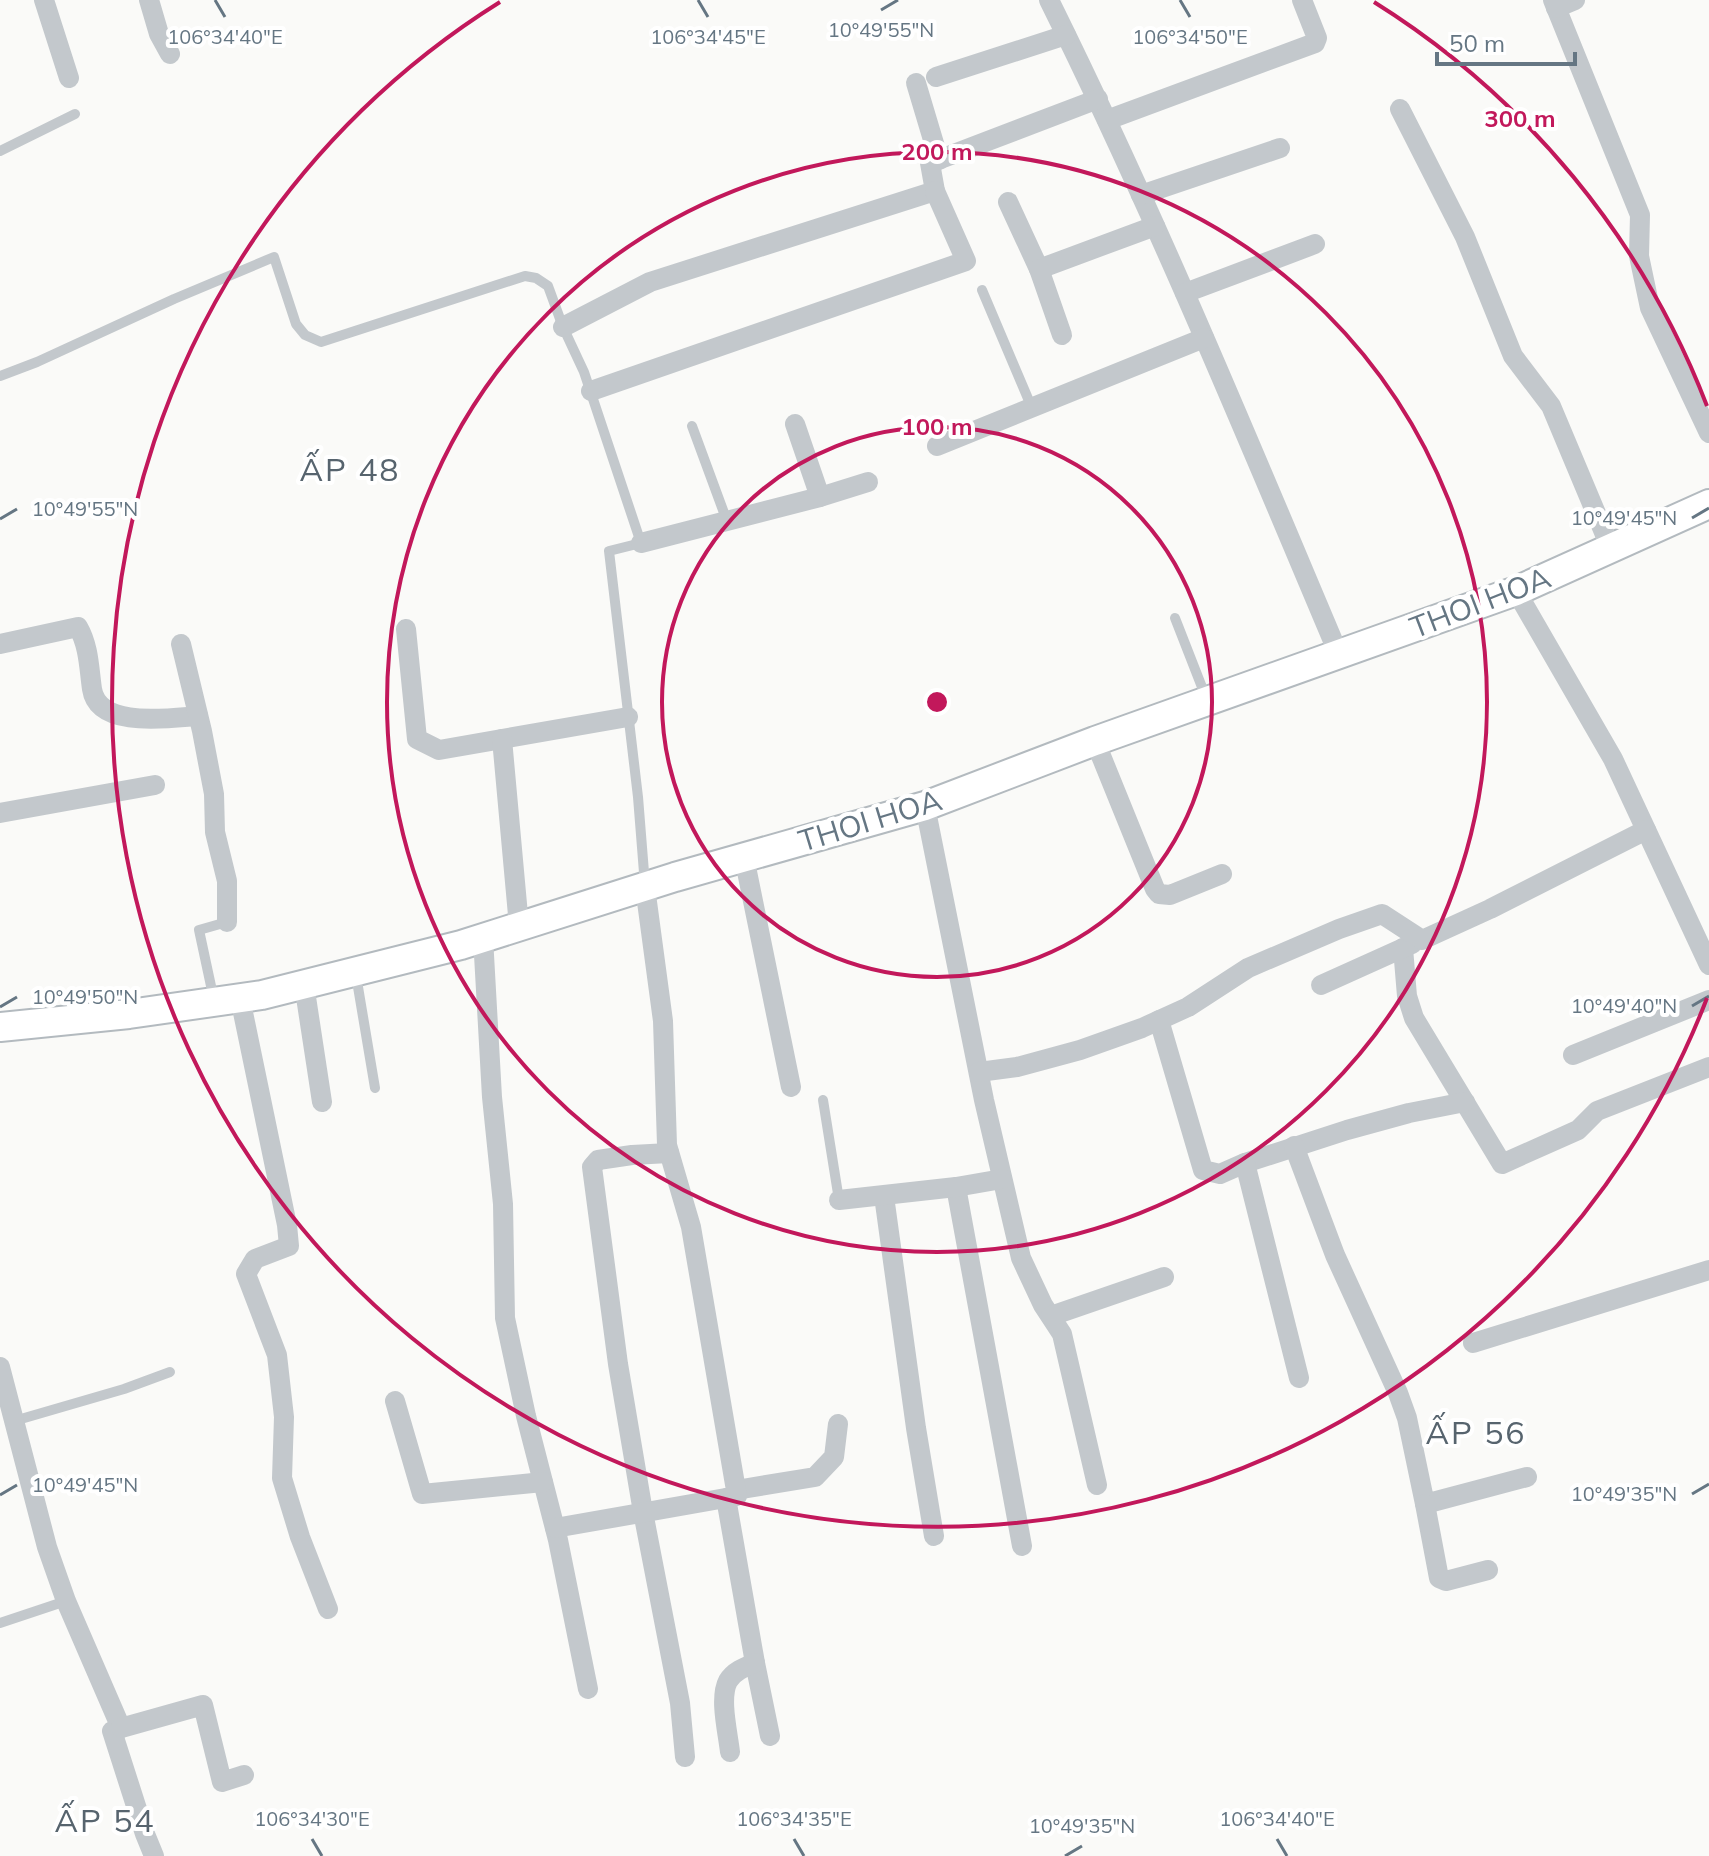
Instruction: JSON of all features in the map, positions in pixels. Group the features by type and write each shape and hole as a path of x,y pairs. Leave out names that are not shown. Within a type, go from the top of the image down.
{"street":[{"path":"44,0 69,78"},
{"path":"149,0 159,34 170,54"},
{"path":"1049,0 1098,99 1185,293 1339,655"},
{"path":"1107,120 1315,43 1317,38 1302,0"},
{"path":"1575,0 1554,4 1640,215 1639,256 1650,308 1709,433"},
{"path":"939,160 926,80 1066,35"},
{"path":"591,391 966,261 935,191 930,163 1098,99"},
{"path":"1400,109 1465,237 1513,356 1551,406 1611,549"},
{"path":"1141,195 1280,148"},
{"path":"563,327 650,282 935,191"},
{"path":"1008,202 1039,269 1062,335"},
{"path":"1039,269 1155,226"},
{"path":"1185,293 1315,244"},
{"path":"937,446 1204,338"},
{"path":"795,424 820,497"},
{"path":"641,543 868,482"},
{"name":"THOI HOA","path":"0,1027 228,1000 355,972 461,945 744,857 925,806 1095,741 1516,591 1709,504"},
{"path":"1516,591 1613,759 1709,965"},
{"path":"0,644 78,627 86,646 93,693 104,709 118,715 149,719 198,716"},
{"path":"406,629 417,739 439,750 628,717"},
{"path":"181,644 214,794 215,832 227,881 227,922"},
{"path":"502,739 519,926"},
{"path":"1095,741 1159,894 1170,895 1222,874"},
{"path":"0,813 155,785"},
{"path":"925,806 979,1072 1021,1258 1062,1334 1097,1485"},
{"path":"1321,985 1490,909 1646,830"},
{"path":"744,857 791,1087"},
{"path":"645,887 663,1021 664,1100 669,1153 691,1227 755,1663 770,1736"},
{"path":"979,1072 1017,1067 1080,1050 1159,1020 1188,1007 1248,968 1382,914 1412,944"},
{"path":"483,937 492,1097 503,1204 505,1318 555,1528 588,1689"},
{"path":"1412,944 1407,996 1414,1018 1502,1164 1578,1130 1597,1111 1709,1067"},
{"path":"304,984 322,1102"},
{"path":"228,1000 287,1225 289,1246 255,1259 246,1274 277,1355 284,1417 282,1478 300,1537 328,1609"},
{"path":"1573,1055 1709,1000"},
{"path":"1159,1020 1203,1170 1220,1174 1294,1146 1409,1113 1465,1102"},
{"path":"1294,1146 1335,1255 1403,1406 1414,1443 1439,1578 1446,1581 1488,1570"},
{"path":"669,1153 598,1160 592,1167 618,1364 680,1703 685,1757"},
{"path":"1245,1163 1299,1378"},
{"path":"839,1200 1002,1179"},
{"path":"956,1187 1022,1546"},
{"path":"884,1196 934,1536"},
{"path":"1473,1343 1709,1270"},
{"path":"1051,1316 1164,1277"},
{"path":"0,1367 47,1547 66,1601 121,1728"},
{"path":"395,1401 422,1494 543,1482"},
{"path":"555,1528 815,1477 834,1457 838,1424"},
{"path":"1425,1504 1527,1477"},
{"path":"730,1752 725,1692 729,1679 739,1670 755,1663"},
{"path":"154,1856 112,1731 203,1705 222,1782 244,1775"}],"lane":[{"path":"0,151 75,114"},
{"path":"0,376 274,257 296,324 305,335 321,342 525,276 536,278 548,286 591,391 641,543 609,551 638,797 645,887"},
{"path":"982,290 1032,408"},
{"path":"692,426 727,521"},
{"path":"1175,618 1208,701"},
{"path":"227,922 199,930 228,1000"},
{"path":"355,972 375,1088"},
{"path":"823,1100 839,1200"},
{"path":"14,1421 124,1389 170,1372"},
{"path":"0,1623 66,1601"}],"district":[{"name":"ẤP 48","path":"350,469"},
{"name":"ẤP 56","path":"1476,1432"},
{"name":"ẤP 54","path":"105,1820"}]}
